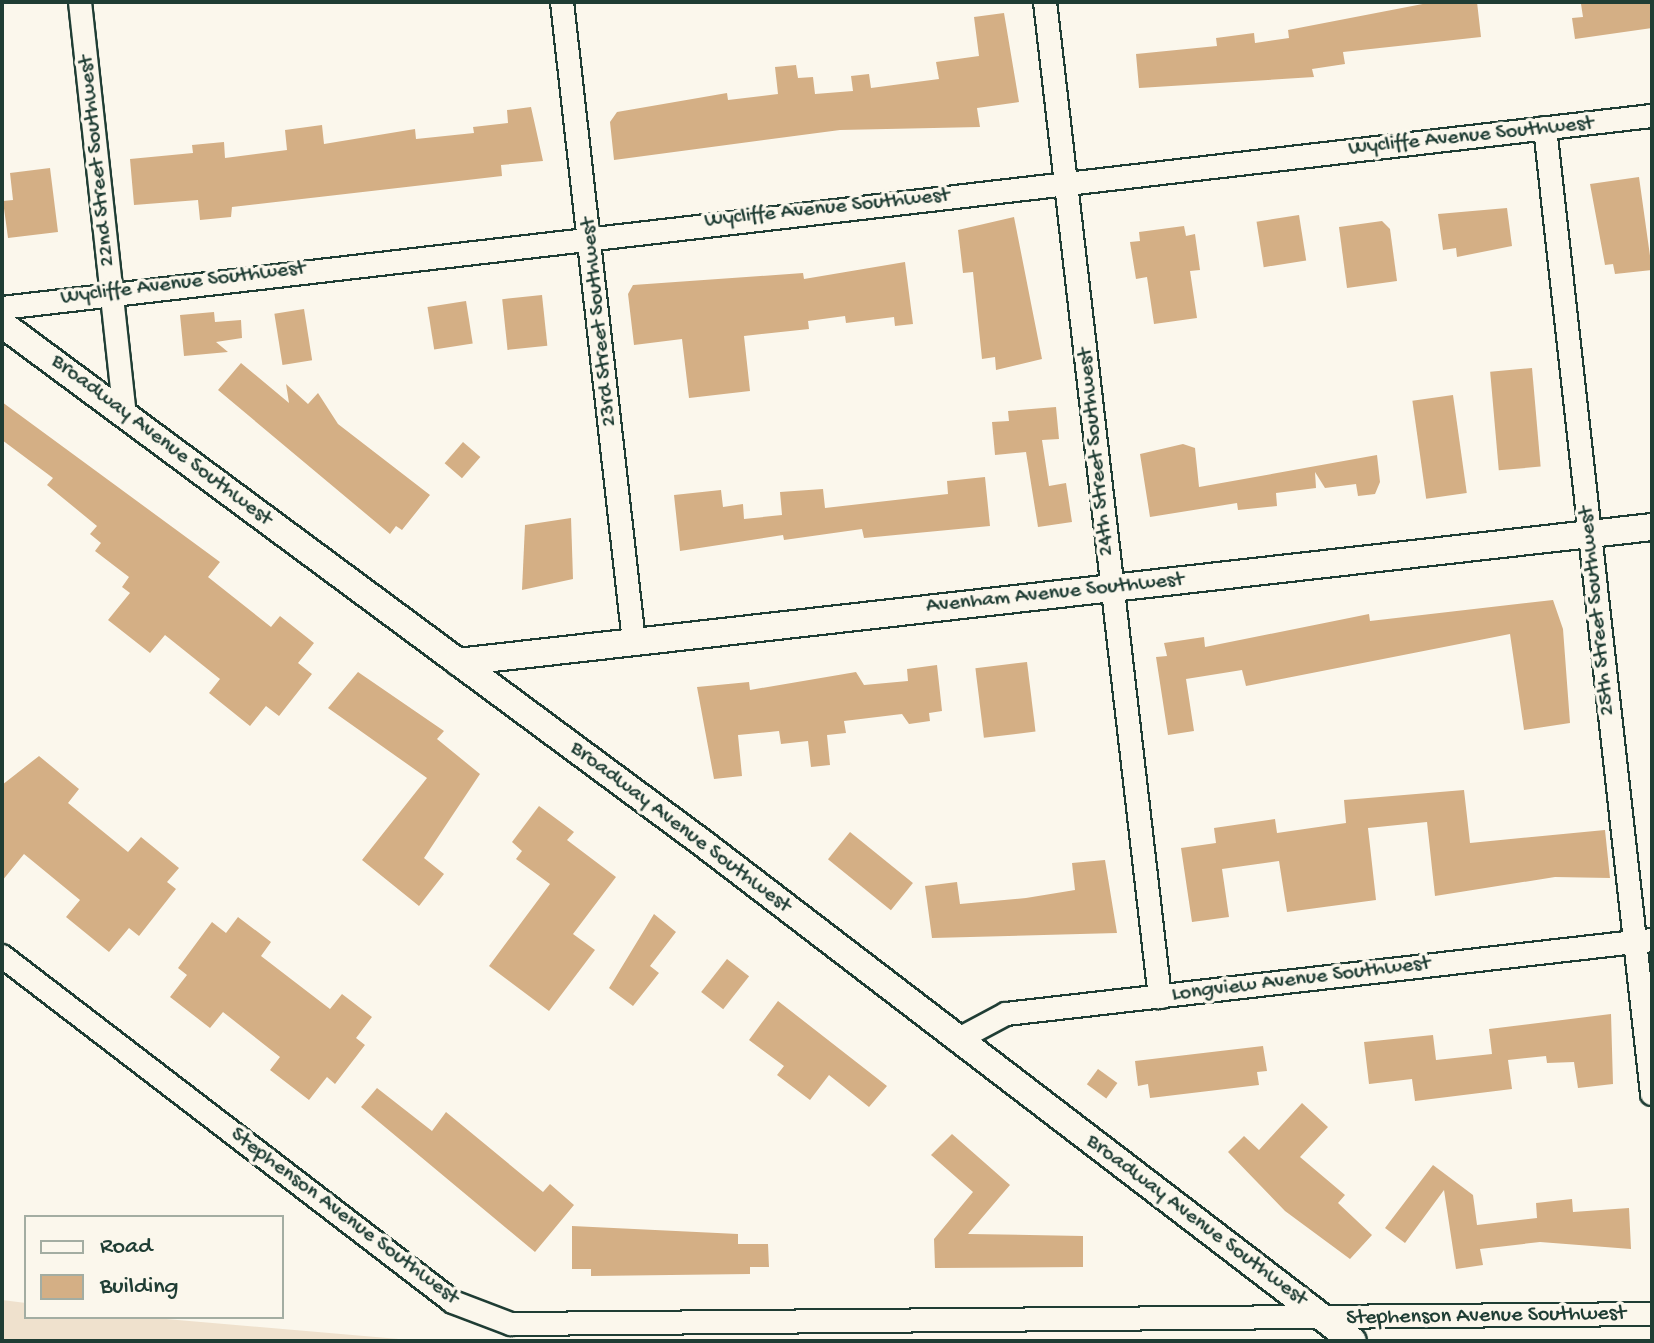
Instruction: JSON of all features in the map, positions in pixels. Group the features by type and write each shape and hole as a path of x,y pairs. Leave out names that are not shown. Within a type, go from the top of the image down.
{"street":[{"name":"22nd Street Southwest","path":"80,2 125,415"},
{"name":"23rd Street Southwest","path":"562,2 591,236 634,642"},
{"name":"24th Street Southwest","path":"1045,2 1160,997"},
{"name":"Wycliffe Avenue Southwest","path":"2,308 112,292 591,236 1652,116"},
{"name":"25th Street Southwest","path":"1545,128 1590,534 1644,941 1652,1094"},
{"name":"Broadway Avenue Southwest","path":"2,324 458,662 1353,1341"},
{"name":"Avenham Avenue Southwest","path":"458,662 1652,527"},
{"name":"Longview Avenue Southwest","path":"957,1040 1006,1014 1644,941"},
{"name":"Stephenson Avenue Southwest","path":"2,956 453,1302 511,1324 1325,1320 1652,1314"}],"shaded area":[{"path":"2,1300 24,1303 24,1319 166,1319 422,1341 2,1341"}],"building":[{"path":"1433,2 1477,2 1481,37 1343,52 1345,64 1312,69 1314,77 1139,88 1136,54 1217,46 1216,38 1254,33 1255,43 1289,38 1288,30"},
{"path":"1652,2 1652,28 1575,39 1572,18 1583,17 1581,4"},
{"path":"1004,13 1019,102 977,108 980,127 840,130 614,160 610,122 617,112 727,93 728,100 778,94 775,67 796,65 798,78 813,77 815,94 853,91 851,76 869,74 871,88 939,79 936,62 979,56 974,17"},
{"path":"531,107 543,161 501,165 502,176 232,207 231,217 200,220 198,200 134,205 130,159 193,153 192,145 224,142 225,158 287,150 285,130 322,125 324,144 415,129 416,139 474,133 473,127 508,123 507,110"},
{"path":"50,168 58,232 8,238 3,201 13,200 10,173"},
{"path":"1639,177 1652,270 1615,274 1613,264 1605,265 1590,184"},
{"path":"1507,208 1512,246 1457,257 1456,248 1443,250 1438,214"},
{"path":"1299,215 1306,260 1264,267 1257,222"},
{"path":"1014,217 1042,359 996,370 995,357 982,359 973,272 963,273 958,230"},
{"path":"1382,221 1390,229 1397,281 1347,288 1339,227"},
{"path":"1184,226 1186,236 1195,234 1200,270 1190,271 1197,318 1154,324 1147,277 1136,279 1130,242 1140,241 1139,232"},
{"path":"905,262 913,324 895,326 894,317 846,323 845,316 808,321 809,329 744,336 750,391 689,398 682,339 634,345 628,294 633,285 803,273 804,279"},
{"path":"542,295 547,346 508,350 502,299"},
{"path":"466,301 473,343 434,350 427,307"},
{"path":"304,309 312,360 283,365 274,314"},
{"path":"214,312 215,322 241,320 242,338 216,342 228,352 184,356 180,315"},
{"path":"241,363 289,403 286,384 308,404 318,393 338,424 430,495 402,530 396,526 390,534 218,390"},
{"path":"1532,368 1541,467 1499,470 1490,372"},
{"path":"1453,395 1467,493 1426,499 1412,401"},
{"path":"2,402 220,562 208,577 271,627 280,616 314,643 298,663 312,674 279,716 266,706 250,726 209,693 220,679 165,635 150,653 108,620 130,593 122,587 129,577 95,551 101,543 90,534 97,526 47,485 53,478 2,440"},
{"path":"1056,407 1059,439 1042,440 1049,486 1066,483 1072,522 1038,527 1026,452 995,455 992,422 1009,421 1008,411"},
{"path":"463,442 480,457 462,478 445,463"},
{"path":"1183,444 1195,448 1199,487 1377,455 1380,482 1375,494 1358,496 1356,484 1325,488 1315,472 1316,488 1276,493 1277,506 1238,510 1237,503 1150,517 1140,454"},
{"path":"985,477 990,526 864,538 862,529 784,540 783,535 680,551 674,495 721,490 723,507 743,504 744,519 782,515 780,492 823,489 825,508 948,494 947,481"},
{"path":"571,518 573,579 522,590 525,525"},
{"path":"1553,600 1563,629 1570,723 1524,730 1510,634 1246,686 1242,670 1186,679 1194,731 1168,735 1156,657 1167,656 1164,643 1204,637 1205,647 1369,614 1370,621"},
{"path":"1027,662 1036,731 984,738 975,668"},
{"path":"937,665 942,711 929,713 930,721 909,724 902,714 844,721 846,733 827,735 830,765 811,767 808,741 781,744 779,731 738,735 742,776 714,779 697,687 749,682 750,690 856,672 864,685 908,681 907,669"},
{"path":"358,672 444,731 437,739 480,774 424,858 444,874 419,906 362,860 427,778 328,708"},
{"path":"39,756 79,789 68,803 128,852 141,837 179,868 167,882 176,889 139,936 129,928 109,952 66,917 80,900 24,854 2,881 2,785"},
{"path":"1464,790 1470,843 1605,830 1610,878 1555,877 1435,896 1427,822 1368,828 1376,900 1287,912 1279,861 1222,869 1229,917 1192,922 1181,848 1216,843 1214,828 1275,819 1277,833 1346,823 1344,800"},
{"path":"539,806 574,832 567,840 616,877 573,934 595,950 549,1011 489,966 550,884 516,859 522,851 512,842"},
{"path":"850,832 913,883 891,910 828,859"},
{"path":"1105,860 1117,933 932,938 925,886 957,882 960,904 1026,898 1075,890 1072,863"},
{"path":"654,914 676,932 650,966 659,973 633,1006 609,988"},
{"path":"238,917 271,942 261,956 330,1009 342,994 372,1017 356,1038 365,1045 335,1084 327,1077 309,1100 270,1070 280,1057 223,1012 210,1028 170,997 187,975 178,968 212,922 226,933"},
{"path":"727,959 749,976 723,1009 701,992"},
{"path":"778,1001 887,1086 869,1107 829,1075 810,1100 777,1075 784,1066 749,1040"},
{"path":"1611,1014 1613,1084 1578,1088 1574,1062 1547,1063 1546,1056 1508,1060 1512,1089 1415,1101 1412,1079 1369,1084 1364,1042 1433,1035 1436,1060 1492,1054 1489,1029"},
{"path":"1263,1046 1267,1071 1257,1072 1259,1085 1150,1098 1148,1084 1138,1086 1135,1061"},
{"path":"1098,1069 1117,1083 1106,1098 1087,1084"},
{"path":"377,1088 432,1131 446,1112 543,1192 550,1184 574,1205 535,1252 361,1107"},
{"path":"1302,1103 1328,1127 1300,1157 1345,1195 1338,1203 1372,1235 1350,1259 1285,1211 1228,1152 1244,1136 1259,1150"},
{"path":"952,1134 1010,1185 968,1234 1083,1236 1083,1267 935,1268 934,1239 973,1192 931,1155"},
{"path":"1433,1165 1473,1195 1477,1225 1537,1218 1536,1203 1572,1199 1573,1212 1629,1208 1631,1249 1540,1242 1480,1249 1483,1265 1456,1269 1444,1190 1405,1243 1385,1228"},
{"path":"572,1226 738,1234 738,1244 768,1244 769,1267 750,1267 750,1274 591,1276 591,1269 572,1269"}]}
